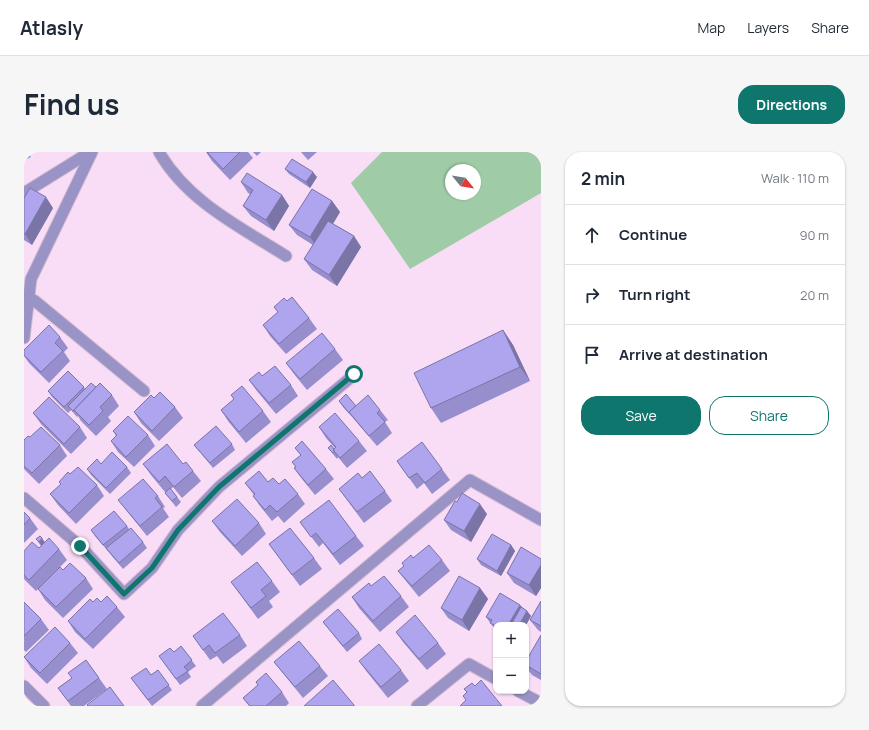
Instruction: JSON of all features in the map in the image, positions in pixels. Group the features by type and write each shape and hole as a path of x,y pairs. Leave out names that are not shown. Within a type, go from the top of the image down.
{"street":[{"path":"24,193 91,152"},
{"path":"24,338 31,279 91,152"},
{"path":"158,152 181,181 203,203 286,256"},
{"path":"29,298 35,301 144,391"},
{"path":"24,498 80,546 124,594 152,568 178,530 219,487 354,374"},
{"path":"202,706 470,480 541,520"},
{"path":"417,706 469,664 493,677"},
{"path":"24,686 44,706"},
{"path":"524,694 541,703"}],"green space":[{"path":"382,152 541,152 541,193 410,269 351,183"}],"building":[{"path":"207,152 240,152 223,169"},
{"path":"292,159 313,172 306,182 285,169"},
{"path":"247,173 282,195 266,220 243,206 253,190 241,182"},
{"path":"30,188 46,197 24,234 24,198"},
{"path":"312,189 332,201 310,237 289,225"},
{"path":"328,221 354,236 329,275 304,259"},
{"path":"292,297 309,318 279,344 263,325 278,312 274,307 284,298 287,301"},
{"path":"49,325 60,337 55,343 63,351 41,372 24,355 24,350"},
{"path":"503,330 520,367 431,408 414,373"},
{"path":"322,333 335,349 300,379 286,363"},
{"path":"275,366 291,385 269,403 249,380 259,372 262,376"},
{"path":"68,371 84,387 64,407 48,391"},
{"path":"91,383 96,387 73,411 68,406"},
{"path":"100,383 112,395 100,407 103,411 89,425 74,410"},
{"path":"242,386 263,411 239,432 221,410 234,399 231,395"},
{"path":"160,392 175,407 152,431 134,412 151,395 154,398"},
{"path":"346,394 356,406 349,413 339,401"},
{"path":"368,395 380,410 377,413 385,422 369,436 349,412"},
{"path":"49,397 80,427 64,444 33,413"},
{"path":"335,413 359,441 340,458 333,450 336,447 319,427"},
{"path":"128,416 148,435 126,457 111,441 117,435 113,431"},
{"path":"216,426 232,444 210,463 194,445"},
{"path":"41,427 60,445 32,473 24,466 24,440 28,436 30,437"},
{"path":"302,441 326,469 308,485 294,468 296,467 292,462 301,455 295,448"},
{"path":"422,442 442,469 425,483 417,473 409,478 397,461"},
{"path":"167,444 183,464 186,462 193,471 174,487 165,476 159,482 143,464"},
{"path":"331,445 335,451 333,453 328,448"},
{"path":"112,452 127,467 106,488 87,469 97,459 101,464"},
{"path":"78,467 97,485 69,513 50,494 61,484 59,482 68,472 70,474"},
{"path":"259,471 268,482 273,478 279,484 285,479 298,494 277,512 270,505 265,510 253,496 255,494 245,483"},
{"path":"370,471 385,491 357,512 339,489 358,473 362,478"},
{"path":"143,479 158,496 155,498 162,507 140,526 118,500"},
{"path":"170,488 177,497 172,501 165,493"},
{"path":"462,493 480,504 464,531 444,520 455,501 457,502"},
{"path":"237,499 259,523 235,546 212,521"},
{"path":"329,500 356,536 333,554 316,533 311,537 300,522"},
{"path":"114,511 127,526 103,545 91,530"},
{"path":"24,512 30,518 24,525"},
{"path":"131,528 143,542 119,563 106,548"},
{"path":"290,528 314,558 292,575 269,544"},
{"path":"492,534 511,545 497,571 477,559"},
{"path":"40,536 42,538 39,542 36,539"},
{"path":"49,538 59,549 29,580 24,575 24,551 32,542 39,548"},
{"path":"429,545 442,560 412,586 398,571 404,566 402,563 411,555 413,558"},
{"path":"521,547 541,559 541,565 529,585 507,573"},
{"path":"257,562 272,581 261,590 266,596 251,608 231,582"},
{"path":"70,563 86,578 56,607 38,589 60,567 63,570"},
{"path":"384,576 401,596 373,621 352,597 369,583 371,586"},
{"path":"459,576 480,588 462,620 441,608"},
{"path":"500,593 520,605 510,622 493,622 493,624 490,623 492,620 486,617"},
{"path":"107,596 117,607 85,639 68,621 90,599 93,602 97,598 101,602"},
{"path":"541,601 541,626 530,620"},
{"path":"24,602 41,619 24,636"},
{"path":"521,607 527,611 521,622 513,622"},
{"path":"338,609 359,633 343,646 323,622"},
{"path":"223,613 240,635 215,653 209,645 203,650 193,636"},
{"path":"415,615 438,643 419,659 396,632"},
{"path":"55,627 70,643 40,673 24,657"},
{"path":"541,635 541,674 529,667 529,656"},
{"path":"299,641 320,666 295,687 274,662"},
{"path":"379,644 401,670 381,687 359,661"},
{"path":"181,646 192,660 184,667 188,671 176,679 159,656 170,648 174,652"},
{"path":"86,660 99,678 68,701 58,688 72,678 68,673"},
{"path":"146,668 151,675 158,670 169,685 148,700 131,678"},
{"path":"266,673 282,692 266,706 250,706 243,698 258,685 256,682"},
{"path":"333,680 354,706 304,706"},
{"path":"481,680 502,706 460,706 466,700 463,696 467,692 464,689 472,683 475,686"},
{"path":"110,687 124,706 87,705"}],"route":[{"path":"80,546 124,594 152,568 178,530 219,487 354,374"}]}
